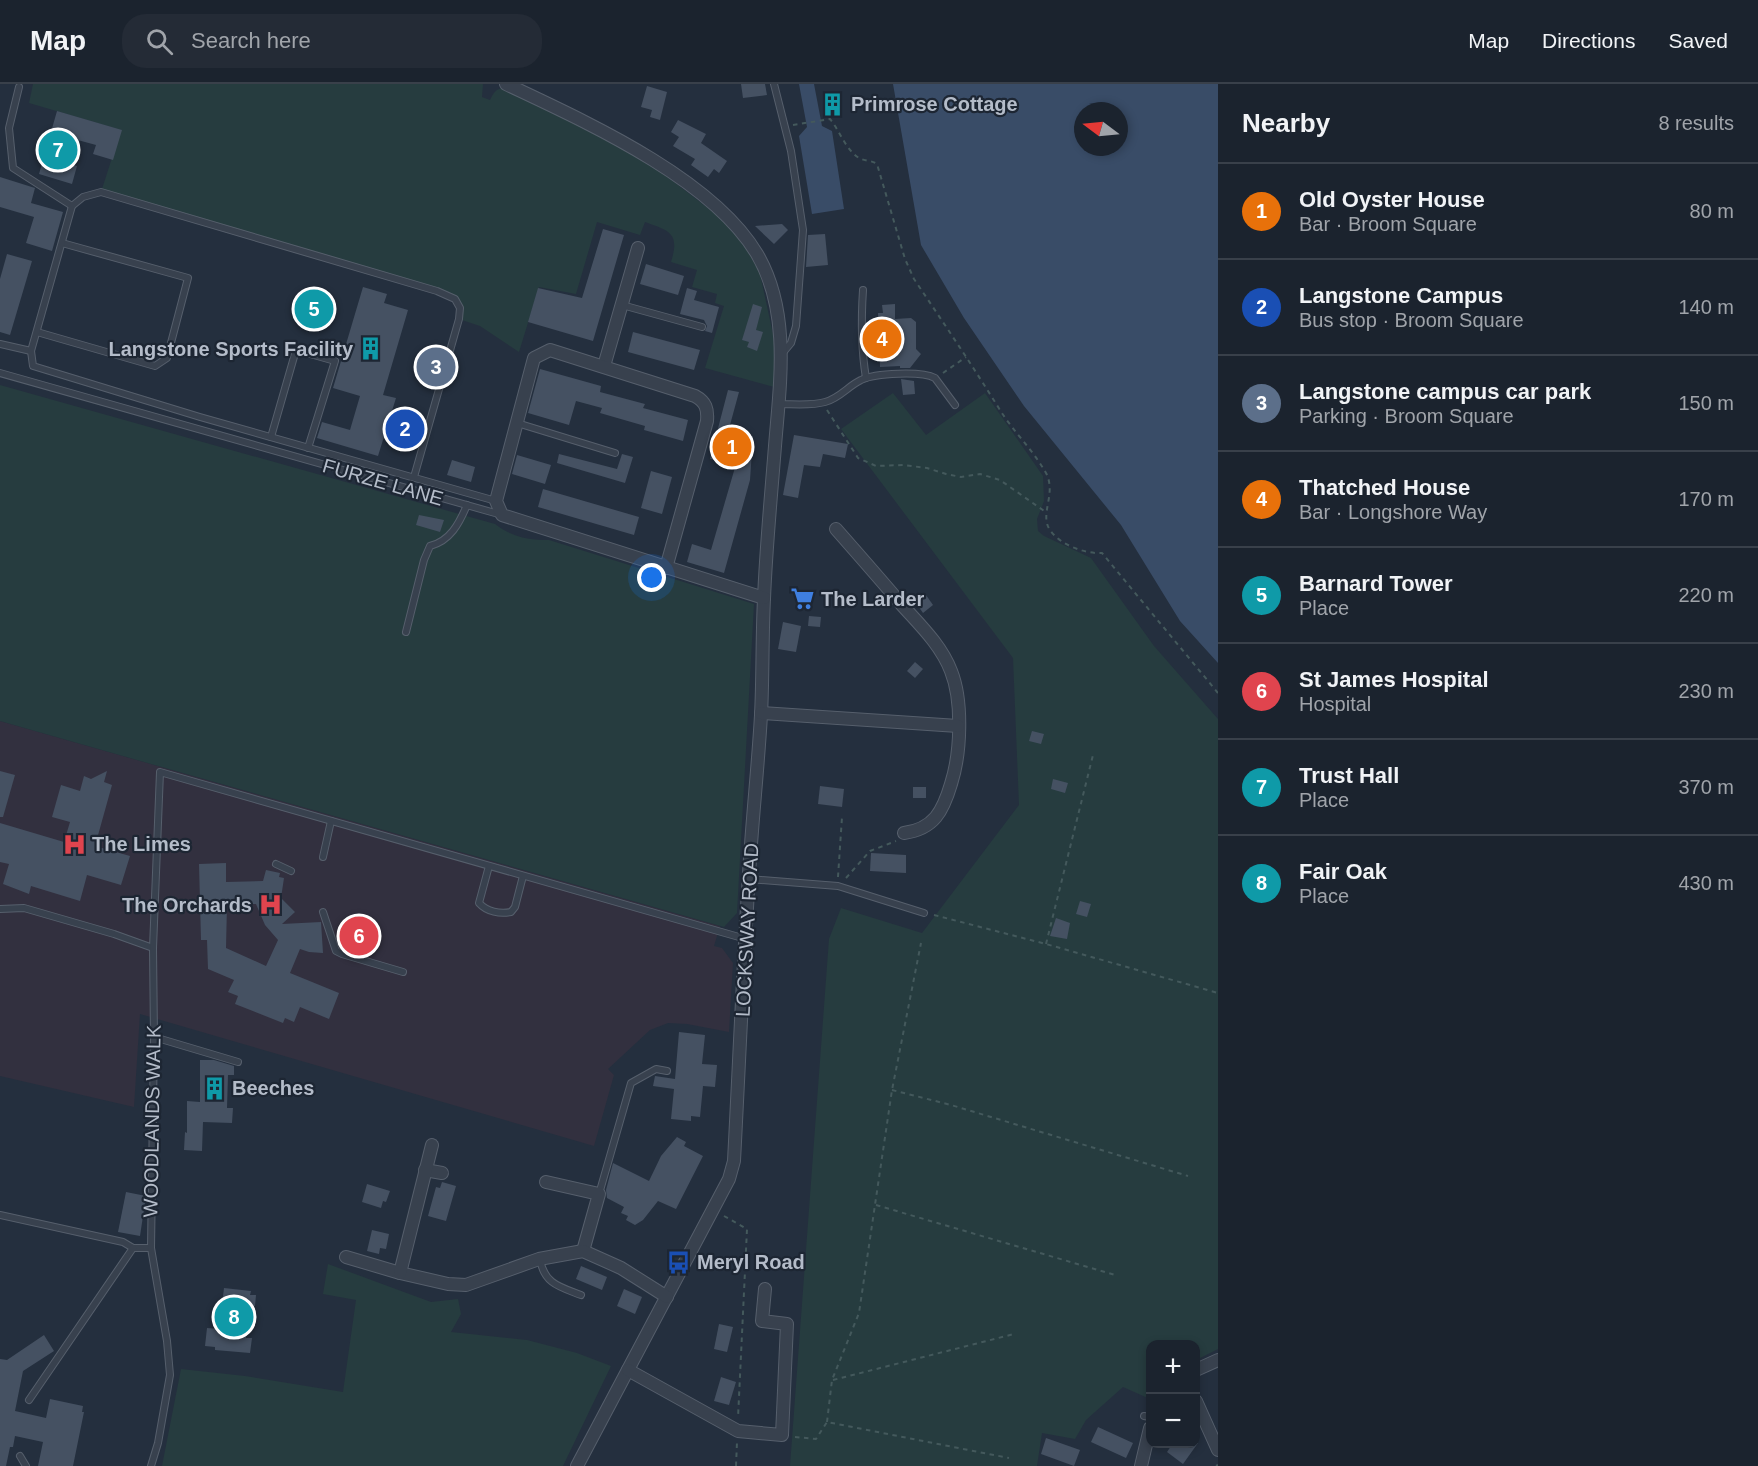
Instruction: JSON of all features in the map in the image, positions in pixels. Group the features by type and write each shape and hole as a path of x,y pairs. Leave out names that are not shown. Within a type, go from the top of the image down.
{"street":[{"name":"LOCKSWAY ROAD","path":"506,84 630,146 694,189 722,213 752,246 765,271 776,313 781,356 764,598 761,713 749,879 734,1161 729,1179 577,1466"},
{"path":"604,366 638,248"},
{"path":"502,515 496,501 534,358 550,350 604,366 695,396 703,401 708,411 666,568"},
{"name":"FURZE LANE","path":"502,515 764,598"},
{"path":"836,529 933,640 951,671 956,687 958,726 955,766 947,796 941,809 926,826 904,833"},
{"path":"761,713 958,726"},
{"path":"400,1273 432,1145"},
{"path":"425,1170 442,1173"},
{"path":"546,1182 599,1194 583,1251"},
{"path":"346,1257 400,1273 448,1284 466,1285 539,1259 583,1251 621,1268 667,1297"},
{"path":"628,1370 738,1431 782,1436 787,1324 762,1321 765,1289"},
{"path":"1200,1368 1218,1360"},
{"path":"1200,1410 1218,1450"},
{"path":"1141,1466 1146,1445"}],"lane":[{"path":"774,84 791,151 803,230 796,326 791,343 781,356"},
{"path":"19,87 9,128 13,168 72,206"},
{"path":"414,477 459,320 460,308 455,298 101,192 82,197 72,206 31,351 33,366 496,501"},
{"path":"37,332 154,366 167,358 188,278 62,243"},
{"path":"863,290 862,350 866,378"},
{"path":"622,305 702,327"},
{"path":"0,344 31,351"},
{"path":"271,437 296,350 325,358 334,361 308,448"},
{"name":"FURZE LANE","path":"0,373 502,515"},
{"path":"778,404 823,403 866,378 877,375 917,374 935,378 955,405"},
{"path":"517,423 615,453"},
{"path":"406,632 424,560 430,546 446,540 467,505"},
{"name":"WOODLANDS WALK","path":"151,1466 158,1443 170,1375 167,1341 151,1248 153,948 160,772 331,821"},
{"path":"323,857 331,821 746,939"},
{"path":"276,864 291,870"},
{"path":"489,866 479,903 484,909 501,913 512,912 524,876"},
{"path":"749,879 838,886 924,913"},
{"path":"0,909 24,908 114,934 153,948"},
{"path":"323,912 336,951 402,972"},
{"path":"154,1037 238,1062"},
{"path":"599,1194 631,1083 656,1069 667,1071"},
{"path":"0,1215 123,1242 133,1248 151,1248"},
{"path":"29,1400 133,1248"},
{"path":"539,1259 541,1270 550,1281 581,1295"},
{"path":"20,1456 26,1466"}],"path":[{"path":"800,123 825,118 833,122 843,140 858,158 871,160 877,164 905,259 914,279 1000,411 1046,474 1051,491 1045,520 1056,537 1090,554 1102,553 1218,693"},
{"path":"935,378 966,357"},
{"path":"823,403 858,458 876,466 903,465 927,468 961,477 980,474 1000,480 1047,513"},
{"path":"1046,944 1093,755"},
{"path":"838,886 842,817"},
{"path":"838,886 870,852 896,841 904,833"},
{"path":"924,913 1046,944 1218,993"},
{"path":"782,1436 816,1439 826,1422 832,1380 859,1313 892,1090 921,943"},
{"path":"892,1090 951,1105 1188,1176"},
{"path":"874,1205 1115,1275"},
{"path":"713,1210 747,1229 736,1466"},
{"path":"832,1380 1014,1334"},
{"path":"826,1422 1010,1458"}],"shaded area":[{"path":"0,721 720,926 714,946 722,948 733,963 729,1032 668,1023 650,1030 608,1069 614,1075 594,1146 140,1014 134,1107 0,1076"}],"green space":[{"path":"33,84 483,84 482,97 490,100 496,91 506,89 621,146 660,171 722,219 746,246 760,274 775,343 774,387 705,368 724,306 715,303 717,294 692,287 697,270 671,262 673,239 671,234 661,228 645,222 640,235 597,222 576,294 539,287 519,352 480,326 459,319 455,299 101,192 121,130 29,103"},
{"path":"0,385 495,524 520,537 549,540 754,604 737,913 724,927 0,721"},
{"path":"893,393 926,435 985,393 1043,476 1044,501 1037,519 1038,531 1091,558 1154,646 1218,719 1218,1349 1200,1358 1200,1340 1146,1340 1146,1397 1123,1387 1086,1420 1075,1439 1042,1433 1037,1466 790,1466 829,939 841,908 922,933 1019,805 1013,658 841,429"},
{"path":"328,1264 431,1302 458,1299 461,1314 451,1332 527,1340 577,1353 611,1366 563,1466 162,1466 181,1369 245,1376 343,1392 356,1300 323,1294"}],"water":[{"path":"799,84 814,84 822,126 832,131 844,209 812,214 799,136 807,127"},
{"path":"893,84 1218,84 1218,663 1180,621 1121,525 1024,406 964,318 921,245"}],"building":[{"path":"741,84 765,84 767,95 743,98"},
{"path":"647,86 667,92 660,120 650,117 652,110 641,107"},
{"path":"57,111 122,130 113,160 93,154 96,145 74,139 67,163 77,166 72,184 39,174"},
{"path":"678,120 706,134 701,143 727,161 719,173 714,169 708,177 691,165 695,159 673,146 679,137 671,132"},
{"path":"0,177 35,188 31,203 63,212 52,251 26,243 34,217 0,207"},
{"path":"782,224 788,230 774,244 755,226"},
{"path":"603,229 624,235 593,341 528,322 538,288 582,298"},
{"path":"825,234 828,265 806,267 808,235"},
{"path":"7,254 32,261 10,335 0,332 0,279"},
{"path":"646,264 684,276 678,295 640,284"},
{"name":"Langstone Sports Facility","path":"363,287 387,294 384,303 408,310 383,395 396,398 378,456 317,438 322,422 350,430 360,396 333,388"},
{"path":"687,288 697,291 694,300 719,307 712,333 705,331 707,326 704,320 680,314"},
{"path":"304,292 331,300 324,327 296,319"},
{"path":"753,304 762,307 756,330 763,332 757,351 747,347 749,342 742,340"},
{"path":"895,304 895,319 911,318 916,322 916,349 921,354 910,368 880,367 878,313 883,313 882,305"},
{"path":"633,332 700,350 694,370 628,352"},
{"path":"540,369 601,386 600,392 645,404 643,408 688,420 683,441 644,430 645,426 600,413 602,408 576,401 569,425 528,413"},
{"path":"901,379 914,381 915,394 903,395"},
{"path":"728,390 739,392 727,436 753,436 750,480 724,573 687,562 692,544 711,550 736,464 717,463 718,460 710,459"},
{"path":"794,435 848,444 845,458 823,454 820,467 804,465 798,498 783,495"},
{"path":"559,454 617,469 622,454 633,457 625,483 557,463"},
{"path":"517,455 551,465 545,484 512,474"},
{"path":"452,460 475,467 471,482 447,475"},
{"path":"651,471 672,477 662,514 641,508"},
{"path":"543,489 639,517 634,535 538,507"},
{"path":"419,515 444,520 440,532 416,525"},
{"path":"926,595 933,605 923,613 916,603"},
{"path":"809,616 821,617 820,627 808,626"},
{"path":"783,622 801,626 796,652 778,649"},
{"path":"915,662 923,669 915,678 907,671"},
{"path":"1032,731 1044,734 1041,744 1029,741"},
{"path":"0,771 15,775 3,817 0,817"},
{"path":"107,771 104,782 112,785 95,846 130,856 121,885 87,875 80,901 31,886 29,894 3,884 9,864 0,862 0,823 64,842 70,822 52,817 61,785 80,791 84,776 91,779"},
{"path":"1053,779 1068,783 1065,793 1051,789"},
{"path":"820,786 844,789 842,807 818,804"},
{"path":"913,787 926,787 926,798 913,798"},
{"path":"871,853 906,855 906,873 870,871"},
{"path":"226,863 226,882 263,881 266,870 280,873 279,877 284,878 281,898 295,912 282,924 321,922 323,953 300,949 290,973 339,993 329,1019 300,1007 294,1022 285,1018 283,1023 235,1004 238,996 228,992 234,980 208,969 207,940 201,940 199,864","holes":["227,904 256,904 265,925 278,940 266,966 226,948"]},
{"path":"1080,901 1091,904 1087,917 1076,914"},
{"path":"1056,918 1070,923 1067,939 1050,936"},
{"path":"679,1032 705,1035 702,1064 717,1065 715,1087 703,1086 700,1117 691,1116 691,1121 671,1119 674,1089 653,1086 655,1076 675,1079"},
{"name":"Beeches","path":"200,1060 214,1060 234,1066 234,1075 228,1075 227,1108 233,1108 232,1123 203,1122 202,1151 184,1150 185,1132 187,1133 187,1101 200,1102"},
{"path":"677,1137 686,1142 684,1146 703,1156 676,1209 658,1201 643,1220 635,1225 626,1220 628,1216 621,1213 624,1207 607,1198 606,1190 613,1163 649,1181 661,1156"},
{"path":"442,1182 456,1186 446,1221 428,1216 436,1187 440,1188"},
{"path":"367,1184 390,1191 381,1208 362,1202"},
{"path":"126,1192 146,1196 140,1236 118,1232"},
{"path":"372,1230 389,1234 386,1249 380,1248 379,1254 367,1251"},
{"path":"581,1266 607,1277 602,1290 576,1279"},
{"path":"224,1288 251,1291 250,1295 256,1295 255,1306 249,1305 246,1338 252,1338 250,1353 215,1350 215,1347 205,1346 207,1328 219,1329"},
{"path":"624,1289 642,1297 635,1314 617,1306"},
{"path":"719,1324 733,1327 727,1352 714,1349"},
{"path":"44,1335 54,1351 23,1371 15,1411 46,1418 50,1399 83,1406 82,1412 84,1412 73,1466 38,1466 43,1442 15,1436 6,1466 0,1466 0,1359 7,1360"},
{"path":"721,1377 736,1382 729,1405 714,1401"},
{"path":"1098,1427 1133,1443 1126,1458 1091,1442"},
{"path":"1046,1438 1080,1450 1074,1466 1041,1454"},
{"path":"1170,1448 1194,1448 1183,1464 1167,1452"}],"place":[{"name":"Primrose Cottage","path":"833,104"},
{"name":"Trust Hall","path":"58,150"},
{"name":"Barnard Tower","path":"314,309"},
{"name":"Thatched House","path":"882,339"},
{"name":"Langstone Sports Facility","path":"371,349"},
{"name":"Langstone campus car park","path":"436,367"},
{"name":"Langstone Campus","path":"405,429"},
{"name":"Old Oyster House","path":"732,447"},
{"name":"The Larder","path":"803,599"},
{"name":"The Limes","path":"74,844"},
{"name":"The Orchards","path":"270,905"},
{"name":"St James Hospital","path":"359,936"},
{"name":"Beeches","path":"214,1088"},
{"name":"Meryl Road","path":"679,1262"},
{"name":"Fair Oak","path":"234,1317"}]}
